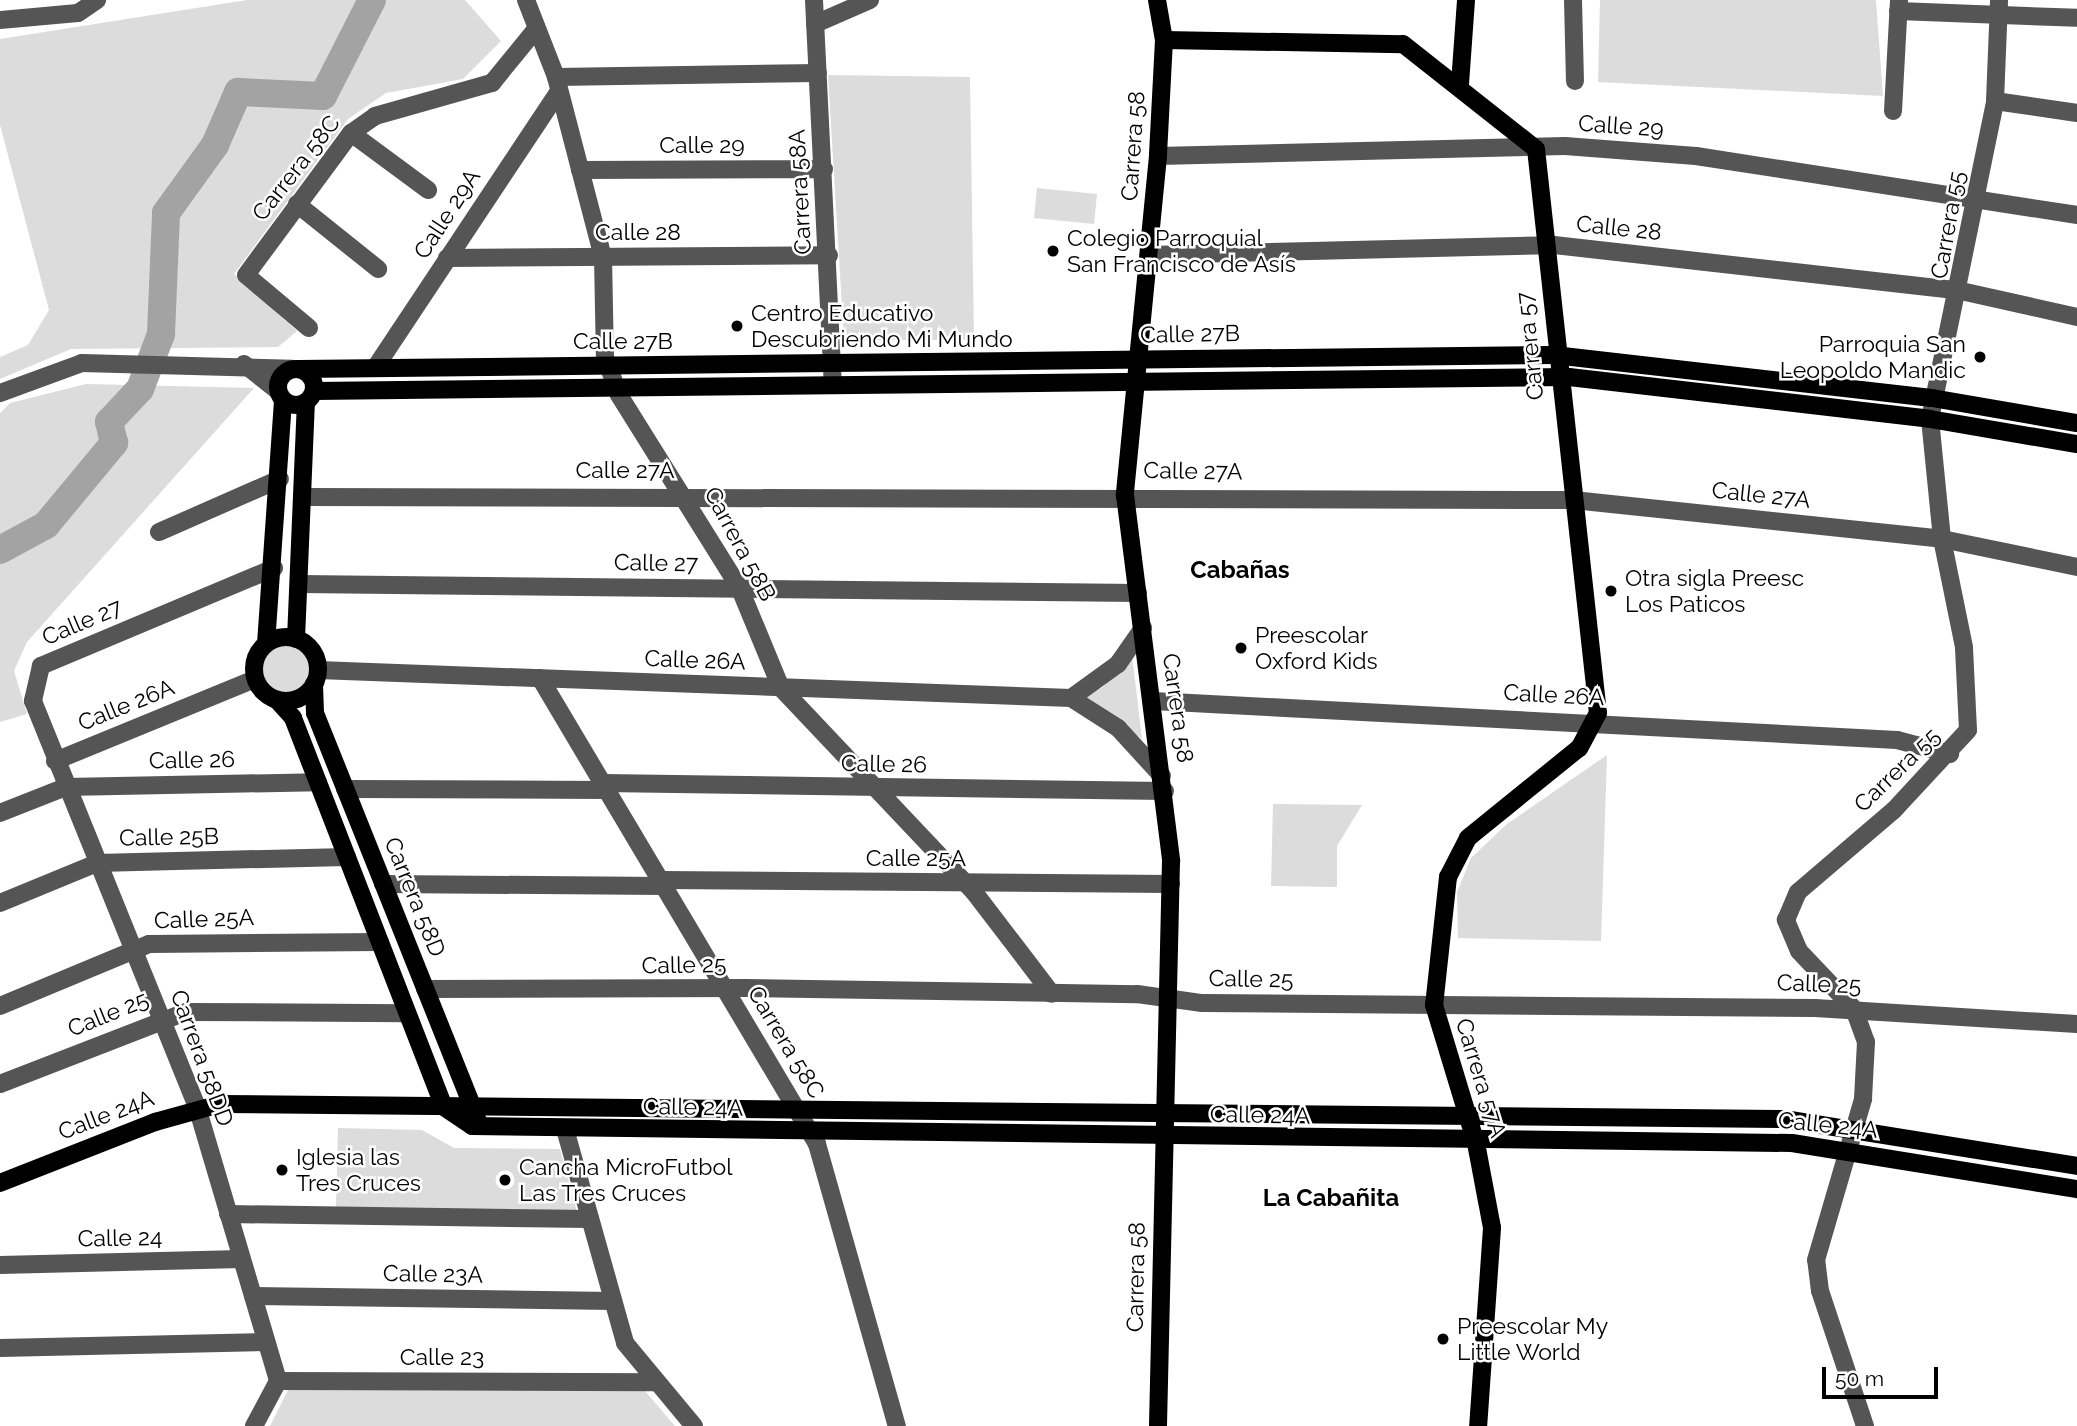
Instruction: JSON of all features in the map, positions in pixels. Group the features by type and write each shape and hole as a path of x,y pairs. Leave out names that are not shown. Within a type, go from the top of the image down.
{"main road":[{"name":"Carrera 58","path":"1157,0 1164,40 1158,156 1125,495 1164,784 1171,884 1165,998 1158,1426"},
{"path":"1460,84 1466,0"},
{"path":"1164,40 1388,40 1460,84 1536,149"},
{"name":"Carrera 57","path":"1536,149 1554,355 1573,500 1596,722"},
{"name":"Calle 27B","path":"281,395 310,397 615,385 1139,359 1554,355 1933,398 2077,423"},
{"name":"Calle 27B","path":"295,369 377,365 608,366 1136,379 1557,378 1930,419 2077,444"},
{"path":"296,639 310,397 309,374 295,369 282,375 280,479 274,568 266,643 256,656 255,679 293,718 444,1107"},
{"path":"266,643 296,639 310,648 316,677 296,699 277,700"},
{"name":"Carrera 58D","path":"316,677 315,713 481,1127"},
{"name":"Carrera 57A","path":"1478,1426 1493,1242 1476,1143 1434,1005 1448,877 1458,851 1579,748 1596,722"},
{"name":"Calle 24A","path":"0,1184 197,1107 473,1107 1163,1117 1774,1118 1855,1127 2077,1166"},
{"name":"Calle 24A","path":"444,1107 481,1127 1476,1143 1769,1143 1847,1149 2077,1189"}],"street":[{"path":"0,20 78,13 97,0"},
{"name":"Carrera 58B","path":"526,0 558,84 603,257 608,366 615,385 687,494 740,589 781,688 966,883 1052,994"},
{"name":"Carrera 58A","path":"814,0 833,373"},
{"path":"816,24 870,0"},
{"path":"1573,0 1574,81"},
{"path":"1893,111 1899,45 1898,5 1999,7 2077,18"},
{"name":"Carrera 55","path":"1865,1426 1817,1274 1819,1233 1855,1127 1868,1055 1854,1009 1790,937 1790,904 1950,754 1969,720 1964,647 1941,539 1930,419 1961,291 1979,197 1995,101 1999,7"},
{"name":"Carrera 58C","path":"309,328 246,275 351,132 375,116 492,83 536,29"},
{"path":"558,84 818,73"},
{"name":"Calle 29A","path":"377,365 558,84"},
{"path":"1995,101 2077,113"},
{"path":"351,132 428,190"},
{"name":"Calle 29","path":"1158,156 1536,149 1696,156 1979,197 2077,215"},
{"name":"Calle 29","path":"580,170 824,169"},
{"path":"297,204 378,269"},
{"name":"Calle 28","path":"1150,255 1545,245 1961,291 2077,317"},
{"name":"Calle 28","path":"447,258 829,255"},
{"name":"Calle 27B","path":"0,393 82,363 244,364 295,369"},
{"path":"244,364 281,395"},
{"path":"159,532 280,479"},
{"name":"Calle 27A","path":"303,497 1125,495 1573,500 1941,539 2077,567"},
{"name":"Calle 27","path":"55,761 33,701 41,666 274,568"},
{"name":"Calle 27","path":"299,584 1138,593"},
{"path":"1143,628 1118,664 1071,698 1118,729 1164,784"},
{"name":"Calle 26A","path":"316,677 540,678 1071,698"},
{"name":"Carrera 58C","path":"540,678 811,1133 897,1426"},
{"name":"Calle 26A","path":"55,761 255,679"},
{"name":"Calle 26A","path":"1153,701 1596,722 1896,740 1950,754"},
{"name":"Carrera 58DD","path":"55,761 197,1107 278,1381"},
{"name":"Calle 26","path":"66,787 318,782"},
{"name":"Calle 26","path":"345,789 877,788 1164,784"},
{"path":"0,813 66,787"},
{"name":"Calle 25B","path":"0,903 97,863 347,857"},
{"name":"Calle 25A","path":"383,884 1171,884"},
{"name":"Calle 25A","path":"0,1006 133,952 172,941 380,942"},
{"name":"Calle 25","path":"425,989 725,989 1052,994 1434,1005 1854,1009 2077,1024"},
{"name":"Calle 25","path":"0,1084 186,1012 407,1013"},
{"path":"565,1129 625,1343 694,1426"},
{"path":"228,1214 590,1219"},
{"name":"Calle 24","path":"0,1265 241,1259"},
{"name":"Calle 23A","path":"253,1296 613,1301"},
{"path":"0,1348 266,1342"},
{"path":"254,1426 265,1414 278,1381"},
{"name":"Calle 23","path":"278,1381 657,1382"}],"shaded area":[{"path":"247,0 465,0 501,41 463,79 386,93 348,119 234,274 297,331 278,347 71,349 0,379 0,357 28,345 49,310 0,125 0,39"},
{"path":"1600,0 1876,0 1883,96 1598,82"},
{"path":"828,75 970,77 974,340 844,340"},
{"path":"1037,188 1097,194 1094,224 1034,218"},
{"path":"86,384 254,388 27,642 14,671 27,714 0,722 0,413 10,403"},
{"path":"285,645 302,652 309,669 302,686 285,693 268,686 261,669 268,652"},
{"path":"1132,655 1142,739 1082,698 1103,687"},
{"path":"1607,755 1601,941 1458,938 1457,892 1471,858 1507,824"},
{"path":"1273,804 1362,805 1337,846 1337,887 1271,886"},
{"path":"338,1128 422,1130 454,1148 560,1149 577,1212 336,1207"},
{"path":"288,1390 645,1391 675,1426 270,1426"}],"waterway":[{"path":"0,550 46,525 114,443 109,422 140,389 161,334 166,213 215,145 238,92 323,96 372,0"}],"place":[{"name":"Colegio Parroquial San Francisco de Asís","path":"1053,251"},
{"name":"Centro Educativo Descubriendo Mi Mundo","path":"737,326"},
{"name":"Parroquia San Leopoldo Mandic","path":"1980,357"},
{"name":"Otra sigla Preesc Los Paticos","path":"1611,591"},
{"name":"Preescolar Oxford Kids","path":"1241,648"},
{"name":"Iglesia las Tres Cruces","path":"282,1170"},
{"name":"Cancha MicroFutbol Las Tres Cruces","path":"505,1180"},
{"name":"Preescolar My Little World","path":"1443,1339"}],"district":[{"name":"Cabañas","path":"1240,570"},
{"name":"La Cabañita","path":"1331,1198"}]}
